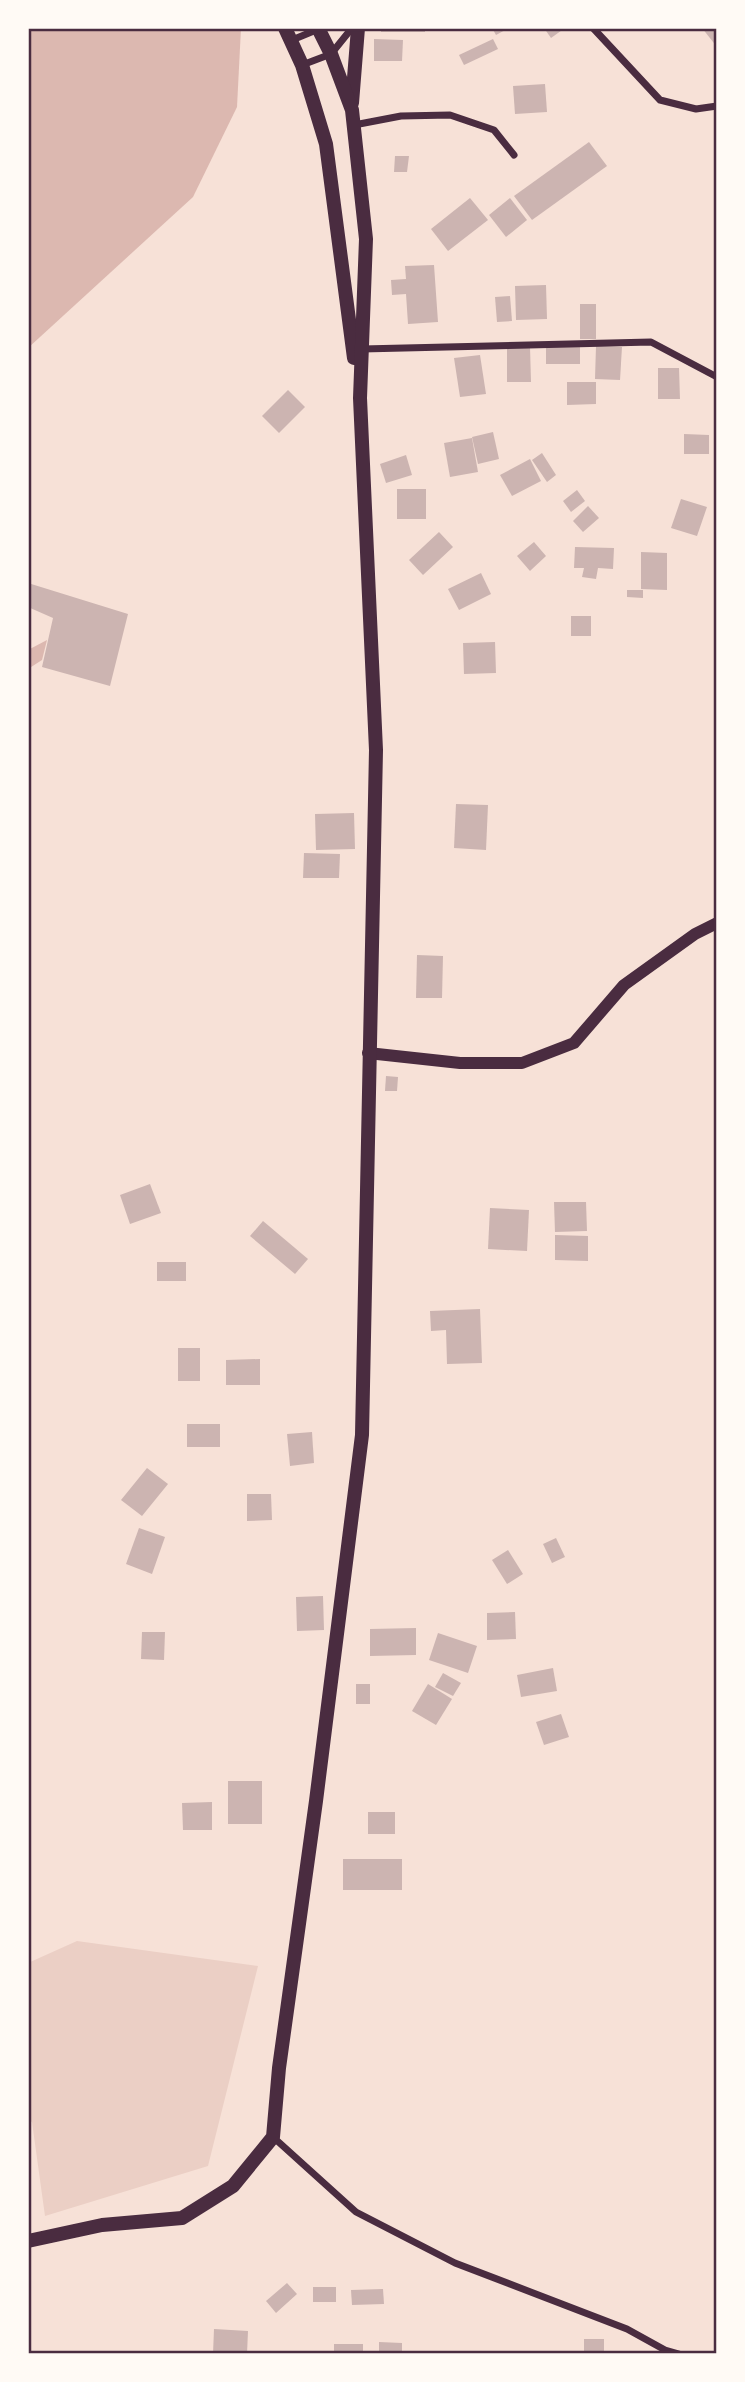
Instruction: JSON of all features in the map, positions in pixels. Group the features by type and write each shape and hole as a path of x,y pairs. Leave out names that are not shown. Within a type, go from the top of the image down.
{"highway":[{"path":"319,28 353,117"},
{"path":"28,2241 102,2225 183,2218 233,2186 273,2137 281,2055 362,1435 376,750 360,398 366,239 353,117 358,28"},
{"path":"289,34 302,65 326,144 360,398"}],"main road":[{"path":"368,1053 460,1063 522,1063 574,1043 624,985 695,934 717,923"}],"street":[{"path":"289,34 319,28"},
{"path":"302,65 331,54 352,28"},
{"path":"593,28 660,100 696,109 717,106"},
{"path":"353,117 450,115 494,130 514,155"},
{"path":"361,349 651,342 717,377"},
{"path":"273,2137 356,2212 455,2263 627,2329 665,2350 678,2354"}],"shaded area":[{"path":"28,28 241,28 237,107 193,197 28,348"},
{"path":"47,640 42,660 28,669 28,650"},
{"path":"77,1941 258,1966 208,2166 45,2216 32,2122 28,2120 28,1963"}],"building":[{"path":"381,28 425,28 425,32 381,32"},
{"path":"492,28 509,28 496,35"},
{"path":"544,28 565,28 551,38"},
{"path":"702,28 717,28 717,47"},
{"path":"374,39 403,40 402,61 374,61"},
{"path":"493,39 498,49 464,65 459,55"},
{"path":"545,84 547,112 515,114 513,86"},
{"path":"589,142 607,166 532,220 514,196"},
{"path":"395,156 409,156 407,172 394,172"},
{"path":"470,198 488,220 448,251 431,229"},
{"path":"510,198 527,220 506,237 489,215"},
{"path":"434,265 438,322 408,324 406,294 392,295 391,280 406,279 405,266"},
{"path":"546,285 547,319 516,320 515,286"},
{"path":"510,296 512,321 497,322 495,297"},
{"path":"580,304 596,304 596,339 580,339"},
{"path":"546,346 580,346 580,364 546,364"},
{"path":"596,346 622,347 620,380 595,379"},
{"path":"507,347 530,347 531,382 507,382"},
{"path":"480,355 486,394 460,397 454,358"},
{"path":"658,368 679,368 680,399 658,399"},
{"path":"567,382 596,382 596,404 567,405"},
{"path":"288,390 305,407 279,433 262,416"},
{"path":"493,432 499,459 478,464 472,437"},
{"path":"684,434 709,435 709,454 684,454"},
{"path":"472,438 478,472 450,477 444,443"},
{"path":"542,453 556,475 547,482 532,460"},
{"path":"406,455 412,475 386,483 380,464"},
{"path":"530,459 541,481 512,496 500,475"},
{"path":"397,489 426,489 426,519 397,519"},
{"path":"577,490 585,501 571,512 563,501"},
{"path":"681,499 707,507 697,536 671,528"},
{"path":"588,506 599,518 583,532 573,521"},
{"path":"439,532 453,547 423,575 409,560"},
{"path":"534,542 546,556 530,571 517,556"},
{"path":"575,547 614,548 613,569 598,568 596,579 582,577 584,568 574,568"},
{"path":"641,552 667,553 667,590 641,589"},
{"path":"481,573 491,594 459,610 448,589"},
{"path":"28,583 128,614 110,686 42,667 53,618 28,607"},
{"path":"627,590 643,590 643,598 627,597"},
{"path":"571,616 591,616 591,636 571,636"},
{"path":"495,642 496,673 464,674 463,643"},
{"path":"456,804 488,805 486,850 454,848"},
{"path":"354,813 355,849 316,850 315,814"},
{"path":"304,853 340,854 339,878 303,878"},
{"path":"417,955 443,956 442,998 416,998"},
{"path":"386,1076 398,1077 397,1091 385,1091"},
{"path":"150,1184 161,1213 130,1224 120,1195"},
{"path":"554,1202 586,1202 587,1231 555,1232"},
{"path":"490,1208 529,1210 527,1251 488,1249"},
{"path":"263,1221 308,1259 295,1274 250,1236"},
{"path":"555,1235 588,1236 588,1261 555,1260"},
{"path":"157,1262 186,1262 186,1281 157,1281"},
{"path":"480,1309 482,1363 447,1364 446,1330 431,1331 430,1311"},
{"path":"178,1348 200,1348 200,1381 178,1381"},
{"path":"260,1359 260,1385 226,1385 226,1360"},
{"path":"187,1424 220,1424 220,1447 187,1447"},
{"path":"312,1432 314,1463 290,1466 287,1434"},
{"path":"147,1468 168,1484 142,1516 121,1500"},
{"path":"247,1494 271,1494 272,1520 247,1521"},
{"path":"139,1528 165,1537 152,1574 126,1564"},
{"path":"556,1538 565,1557 552,1563 543,1544"},
{"path":"508,1550 523,1574 507,1584 492,1560"},
{"path":"323,1596 324,1630 297,1631 296,1597"},
{"path":"515,1612 516,1639 487,1640 487,1613"},
{"path":"416,1628 416,1655 370,1656 370,1629"},
{"path":"142,1632 165,1632 164,1660 141,1659"},
{"path":"438,1633 477,1646 468,1673 429,1660"},
{"path":"553,1668 557,1691 521,1697 517,1675"},
{"path":"443,1673 461,1683 453,1696 435,1687"},
{"path":"356,1684 370,1684 370,1704 356,1704"},
{"path":"428,1684 452,1699 436,1725 412,1711"},
{"path":"561,1714 569,1737 544,1745 536,1722"},
{"path":"228,1781 262,1781 262,1824 228,1824"},
{"path":"212,1802 212,1830 183,1830 182,1803"},
{"path":"368,1812 395,1812 395,1834 368,1834"},
{"path":"343,1859 402,1859 402,1890 343,1890"},
{"path":"287,2283 297,2294 276,2313 266,2301"},
{"path":"313,2287 336,2287 336,2302 313,2302"},
{"path":"383,2289 384,2304 352,2305 351,2290"},
{"path":"214,2329 248,2331 247,2354 213,2354"},
{"path":"584,2339 604,2339 604,2354 584,2354"},
{"path":"379,2342 402,2343 402,2354 379,2354"},
{"path":"334,2344 363,2344 363,2354 334,2354"}]}
